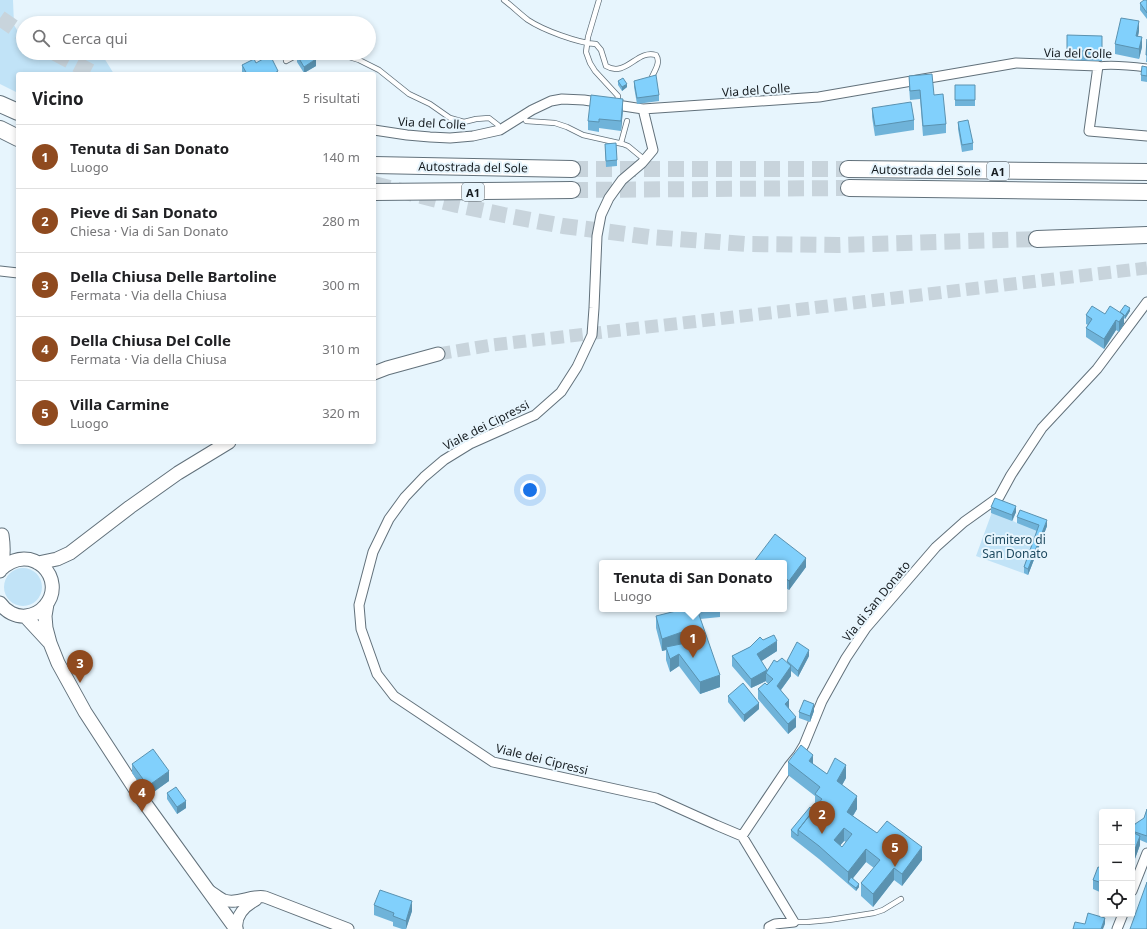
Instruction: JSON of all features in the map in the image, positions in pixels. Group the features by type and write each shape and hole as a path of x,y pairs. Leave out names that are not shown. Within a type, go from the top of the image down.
{"highway":[{"path":"0,104 16,111"},
{"path":"0,129 16,137"},
{"name":"Autostrada del Sole","path":"376,165 572,169"},
{"name":"Autostrada del Sole","path":"848,169 1147,172"},
{"name":"Autostrada del Sole","path":"849,188 1147,192"},
{"name":"Autostrada del Sole","path":"376,192 572,190"},
{"path":"1037,239 1147,235"}],"main road":[{"path":"376,372 438,354"},
{"path":"38,562 60,558 70,553 124,511 161,485 226,444"},
{"path":"1,533 10,548 21,559"},
{"path":"0,571 4,548 1,533"},
{"path":"0,604 7,611 13,614 25,616 37,613 47,604 50,599 52,586 59,568 70,553"},
{"path":"0,571 13,561 30,559 38,562 46,570 49,574 52,586"},
{"path":"47,604 46,622 50,644 58,663 85,712 139,795 236,929"},
{"path":"25,616 50,644"}],"street":[{"name":"Via del Colle","path":"376,130 407,135 450,138 473,136 500,130 551,101 562,99 584,100 642,110 819,97 1016,63 1136,66 1147,68"},
{"path":"1098,66 1089,131 1147,136"},
{"name":"Viale dei Cipressi","path":"642,110 653,150 645,160 622,180 609,198 601,215 597,236 592,336 577,367 561,392 535,415 470,444 444,460 424,477 405,497 389,519 373,552 359,606 361,629 377,674 394,696 493,762 656,798 742,836"},
{"path":"0,271 16,273"},
{"name":"Via di San Donato","path":"742,836 804,745 822,701 846,658 866,628 936,546 964,522 999,497 1011,475 1042,428 1097,369 1147,302"},
{"path":"742,836 794,922 775,924 768,929"},
{"path":"1135,883 1147,853"},
{"path":"208,889 222,899 232,902 260,896 348,929"},
{"path":"236,929 236,923 239,915 246,906 259,898 270,899"},
{"path":"1117,929 1122,917"}],"lane":[{"path":"504,0 540,27 566,37 586,43 596,44 601,50 606,66 610,69 617,70 649,54 656,55 658,65 652,77"},
{"path":"599,0 586,43 586,52 595,71 618,96 617,105"},
{"path":"359,60 379,70 409,94 430,104 450,118 464,122 489,118 498,125 500,130"},
{"path":"524,116 526,121 555,123 583,135 620,143 628,146 645,160"},
{"path":"620,143 627,121"},
{"path":"794,922 829,920 874,913 893,904 901,898"}],"green space":[{"path":"0,0 13,0 14,25 16,28 16,60 105,60 113,72 16,72 16,92 0,84"},
{"name":"Cimitero di San Donato","path":"995,504 1016,512 1013,521 1017,523 1020,516 1047,526 1028,575 976,556"},
{"path":"23,568 36,574 42,587 36,600 23,606 10,600 4,587 10,574"}],"building":[{"path":"1147,0 1147,13 1140,3"},
{"path":"1121,18 1139,21 1136,36 1142,37 1139,49 1115,44"},
{"path":"1067,35 1102,36 1102,52 1067,50"},
{"path":"252,60 254,60 256,63 261,60 272,60 278,71 246,72 242,65"},
{"path":"300,60 314,60 304,67"},
{"path":"1142,66 1147,67 1147,76 1141,75"},
{"path":"932,74 934,95 943,94 946,124 923,126 920,90 910,91 909,76"},
{"path":"656,75 659,95 637,98 634,81"},
{"path":"623,78 627,84 622,87 618,81"},
{"path":"955,85 975,85 975,100 955,100"},
{"path":"591,95 623,99 621,121 599,119 599,122 588,121"},
{"path":"911,102 914,120 875,126 872,108"},
{"path":"968,120 973,143 962,145 958,122"},
{"path":"616,143 617,160 606,161 605,144"},
{"path":"1125,305 1130,308 1125,316 1120,312"},
{"path":"1092,306 1105,314 1110,306 1124,315 1119,322 1116,320 1104,339 1086,328 1092,319 1086,315"},
{"path":"995,498 1016,506 1012,515 991,507"},
{"path":"1020,510 1047,520 1028,569 1024,567 1039,525 1017,517"},
{"path":"775,534 806,558 789,581 787,579 787,560 755,560"},
{"path":"672,612 698,612 720,675 700,682 679,654 670,659 666,647 686,643 682,632 662,639 656,616"},
{"path":"774,635 777,641 757,654 767,670 751,679 732,656 750,647 760,637 763,640"},
{"path":"797,642 809,650 798,671 787,661"},
{"path":"782,658 791,666 777,686 789,700 785,704 796,717 788,724 758,689 765,683 767,685 773,679 766,673 774,660 777,662"},
{"path":"743,683 759,703 744,715 728,696"},
{"path":"804,700 814,704 810,716 799,712"},
{"path":"801,745 813,755 809,761 827,774 835,758 846,765 837,781 857,796 847,812 877,833 887,821 922,847 902,874 894,868 873,894 861,883 880,860 866,849 848,872 819,846 798,830 822,799 815,794 820,787 788,762","holes":["844,828 852,834 842,847 834,840"]},
{"path":"153,749 169,771 148,786 132,764"},
{"path":"176,787 186,801 177,807 167,793"},
{"path":"815,803 818,805 814,810 811,808"},
{"path":"810,807 814,810 798,830 798,836 791,830"},
{"path":"1147,809 1147,836 1135,832 1135,824 1144,818"},
{"path":"1135,834 1140,836 1135,849"},
{"path":"1098,867 1099,867 1099,882 1093,880"},
{"path":"851,877 859,884 856,888 848,882"},
{"path":"1147,882 1147,929 1130,929"},
{"path":"380,890 412,901 406,921 393,916 394,913 374,905"},
{"path":"1088,913 1105,918 1101,929 1073,929 1075,922 1085,924"}],"tunnel":[{"path":"0,18 16,29"},
{"path":"68,60 91,72"},
{"path":"572,169 848,169"},
{"path":"376,185 504,215 563,226 650,237 746,244 838,245 1037,239"},
{"path":"572,190 849,188"},
{"path":"438,354 492,345 1147,268"}],"place":[{"name":"Tenuta di San Donato","path":"693,658"},
{"name":"Della Chiusa Delle Bartoline","path":"80,683"},
{"name":"Della Chiusa Del Colle","path":"142,812"},
{"name":"Pieve di San Donato","path":"822,834"},
{"name":"Villa Carmine","path":"895,867"}]}
